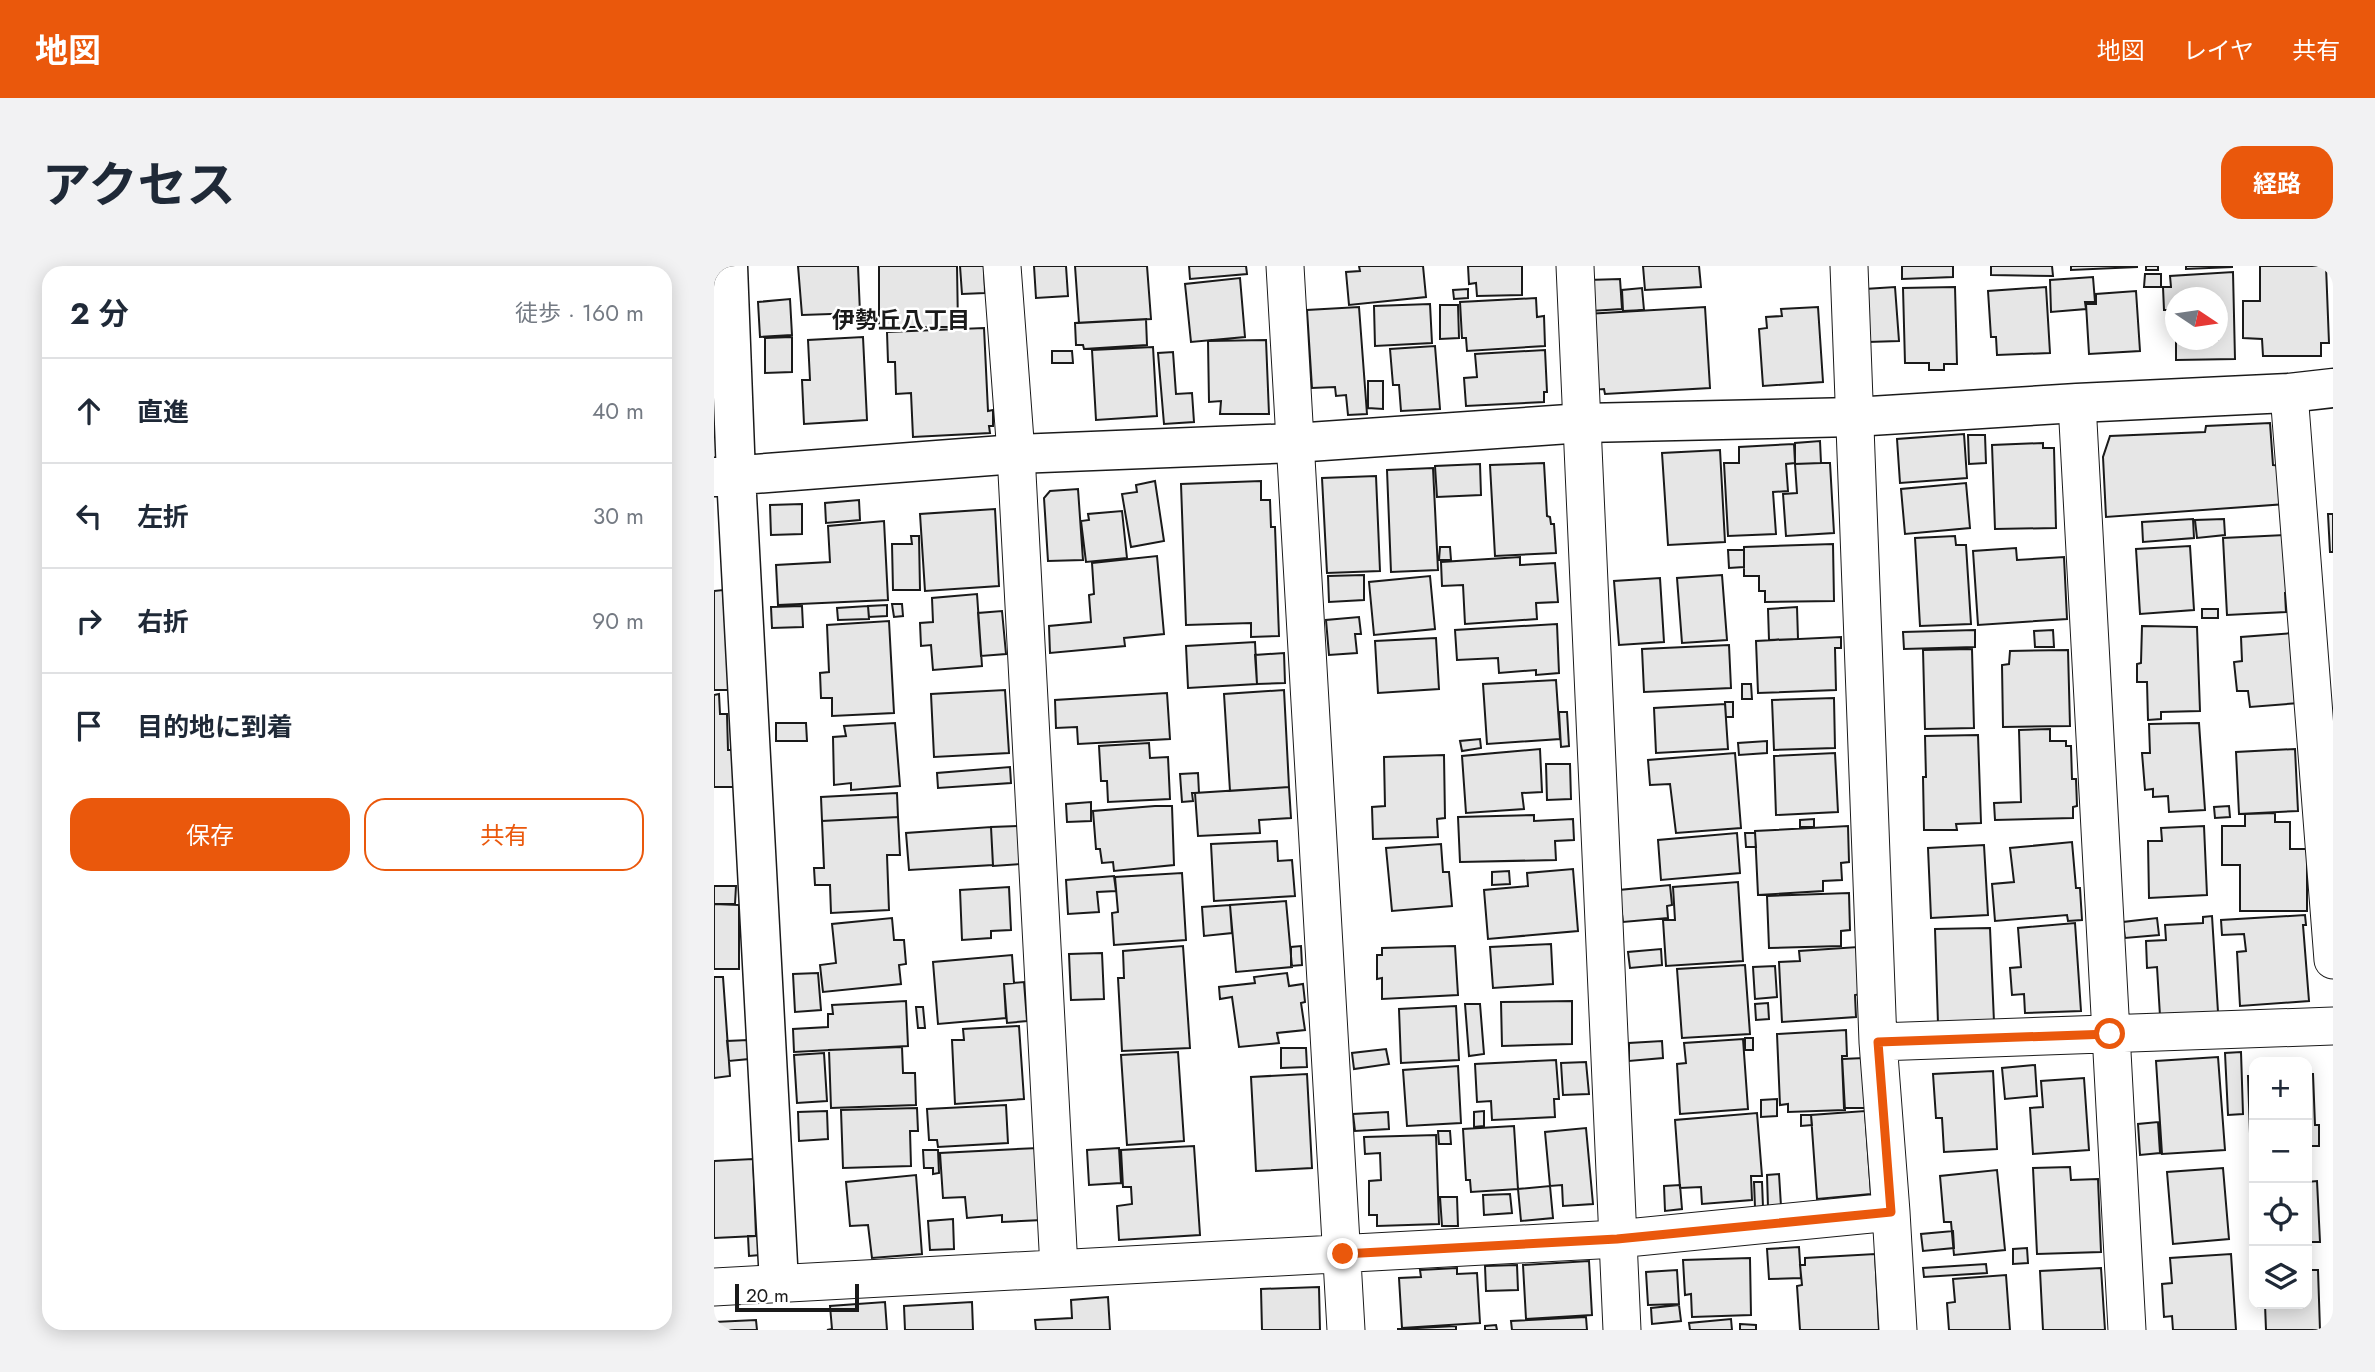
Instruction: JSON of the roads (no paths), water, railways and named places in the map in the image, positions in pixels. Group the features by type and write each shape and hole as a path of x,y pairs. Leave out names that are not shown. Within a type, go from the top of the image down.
{"street":[{"path":"728,266 725,477 779,1283"},
{"path":"1002,266 1016,454 1059,1268"},
{"path":"1285,266 1346,1330"},
{"path":"1575,266 1622,1330"},
{"path":"1849,266 1878,1042 1898,1330"},
{"path":"725,477 1016,454 1294,443 1583,423 1854,417 2289,393 2333,388"},
{"path":"2289,393 2333,960"},
{"path":"2077,403 2127,1330"},
{"path":"1878,1042 2333,1026"},
{"path":"714,1286 1617,1239 1891,1212"}],"district":[{"name":"伊勢丘八丁目","path":"901,320"}]}
